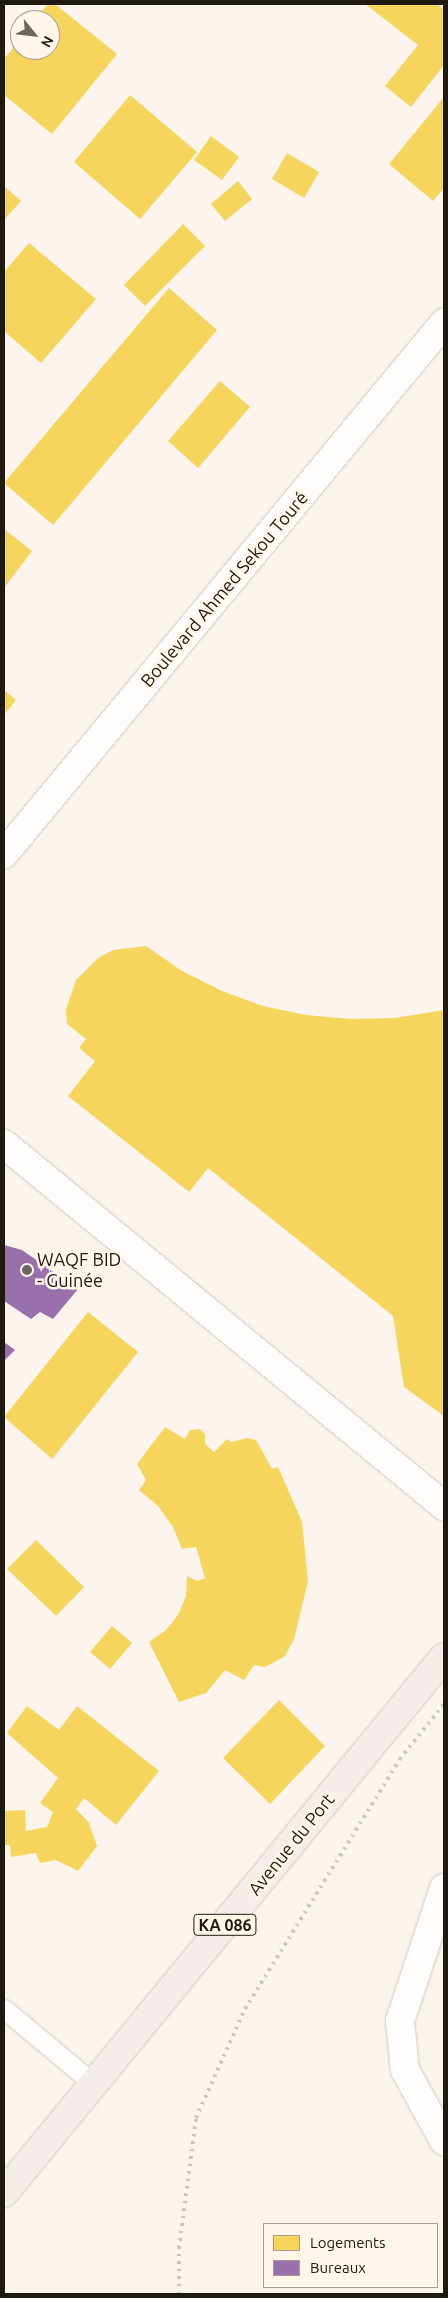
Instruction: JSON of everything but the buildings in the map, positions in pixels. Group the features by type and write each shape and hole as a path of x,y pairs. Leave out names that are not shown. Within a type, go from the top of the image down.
{"main road":[{"name":"Avenue du Port","path":"4,2193 444,1657"}],"street":[{"name":"Boulevard Ahmed Sekou Touré","path":"4,854 444,323"},
{"path":"4,1144 444,1506"},
{"path":"444,1888 400,2021 405,2070 444,2141"}],"lane":[{"path":"4,2008 94,2084"}],"railway":[{"path":"179,2294 179,2248 196,2118 245,2009 400,1759 444,1704"}],"place":[{"name":"WAQF BID - Guinée","path":"27,1270"}]}
